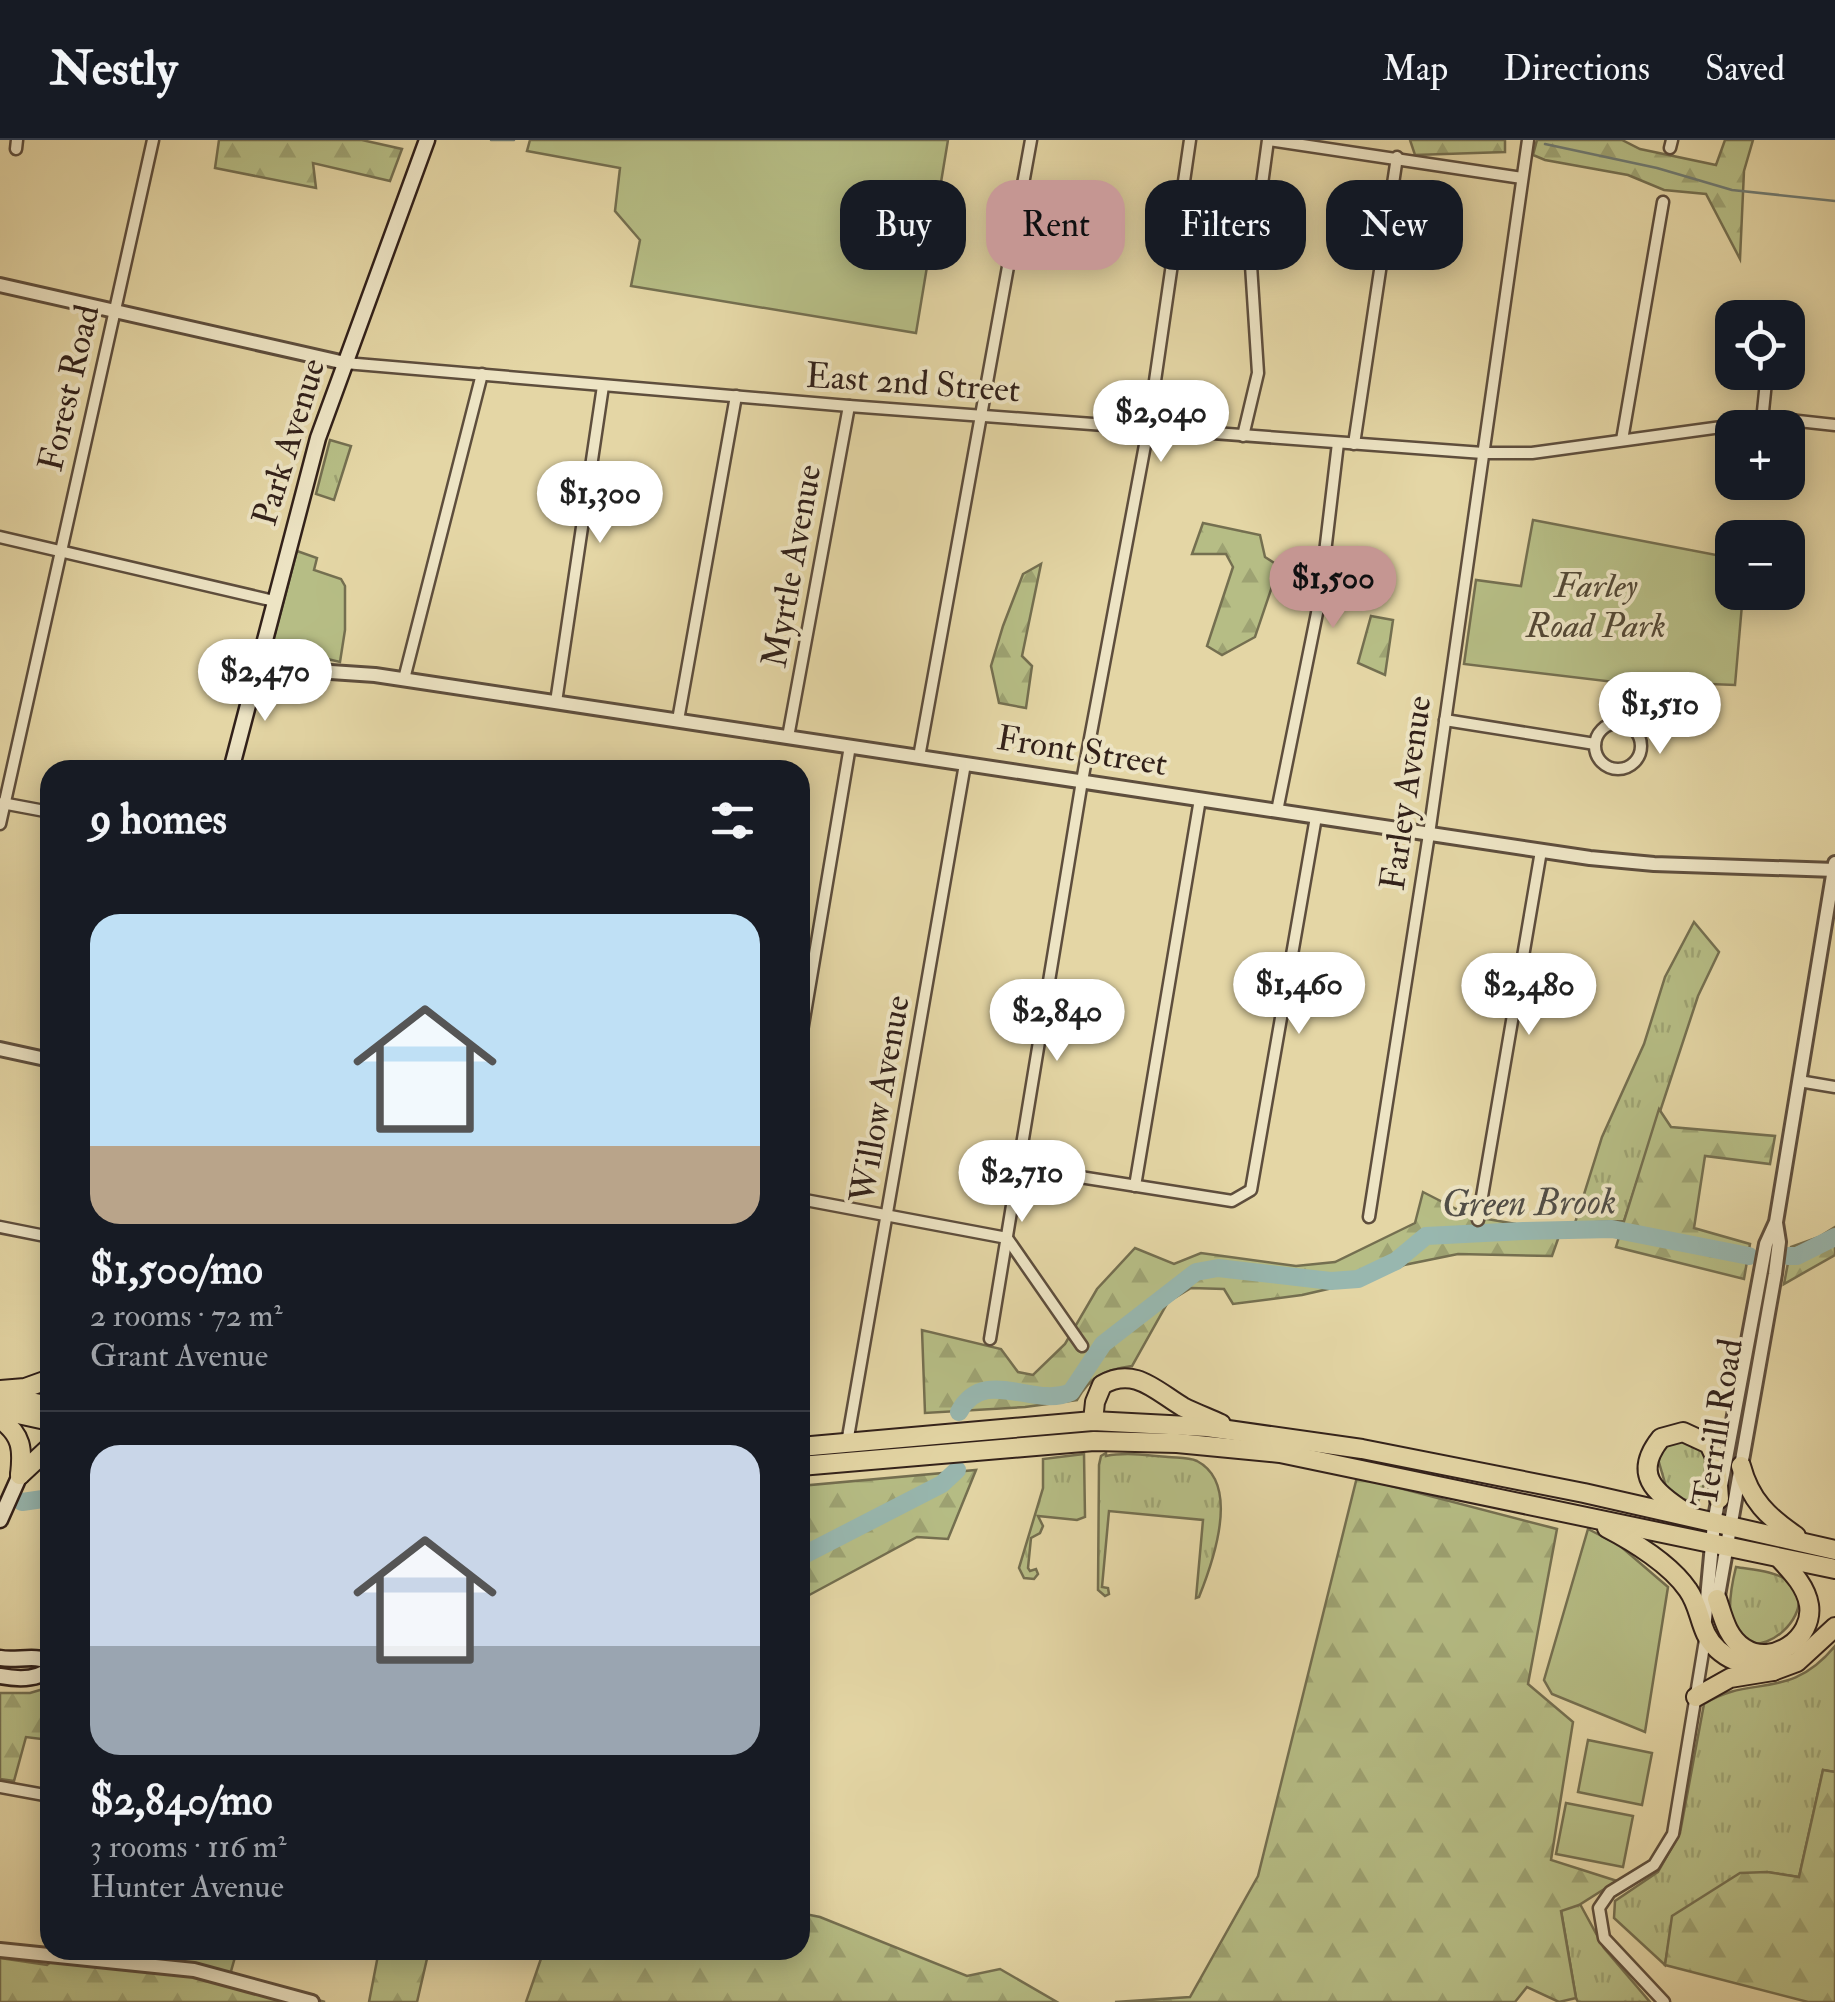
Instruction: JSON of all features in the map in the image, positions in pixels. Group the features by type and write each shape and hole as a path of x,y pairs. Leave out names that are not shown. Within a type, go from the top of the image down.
{"highway":[{"path":"1094,1421 1095,1402 1102,1385 1112,1379 1134,1378 1235,1430"},
{"path":"0,1393 40,1382"},
{"path":"0,1393 40,1403"},
{"path":"0,1410 40,1419"},
{"path":"0,1419 15,1431 21,1444 20,1475"},
{"path":"810,1446 1094,1421 1235,1430 1362,1449 1835,1550"},
{"path":"1694,1518 1650,1484 1649,1459 1662,1438 1683,1432 1709,1444 1716,1459 1719,1498"},
{"path":"810,1465 1122,1441 1280,1453 1835,1570"},
{"path":"20,1475 40,1456"},
{"path":"1742,1466 1747,1486 1763,1512 1809,1544"},
{"path":"1588,1518 1634,1544 1684,1584 1697,1605 1706,1633 1719,1650 1732,1660 1773,1671"},
{"path":"1717,1600 1728,1631 1747,1650 1764,1654 1792,1644 1806,1628 1810,1607 1800,1584 1779,1557"},
{"path":"1696,1697 1730,1678 1773,1671 1808,1655 1835,1627"}],"main road":[{"name":"Park Avenue","path":"234,760 318,438 427,140"},
{"path":"0,1520 20,1475"},
{"path":"0,1658 40,1657"},
{"path":"0,1676 40,1675"}],"street":[{"name":"Forest Road","path":"0,824 153,140"},
{"path":"920,757 1031,140"},
{"path":"990,1339 1082,782 1148,429 1190,140"},
{"path":"1244,436 1258,373 1251,265 1268,140 1522,178"},
{"name":"Farley Avenue","path":"1368,1216 1445,720 1528,140"},
{"path":"1354,444 1397,157"},
{"path":"1622,440 1663,202"},
{"path":"0,285 345,363"},
{"name":"East 2nd Street","path":"345,363 849,406 1483,453 1532,453 1715,427"},
{"path":"404,679 482,374"},
{"path":"556,702 602,386"},
{"path":"678,720 736,396"},
{"name":"Myrtle Avenue","path":"788,737 849,406"},
{"name":"East 2nd Street","path":"1805,421 1835,424"},
{"path":"1277,811 1318,603 1338,442"},
{"path":"0,537 274,601"},
{"name":"Front Street","path":"262,646 324,670"},
{"name":"Front Street","path":"257,667 404,679 1631,862 1835,868"},
{"path":"1445,720 1595,744"},
{"path":"1616,723 1636,731 1641,744 1633,764 1619,769 1602,763 1595,744 1601,730 1616,723"},
{"path":"810,984 850,746"},
{"name":"Willow Avenue","path":"847,1443 964,764"},
{"path":"1135,1186 1200,799"},
{"path":"2,803 40,810"},
{"path":"1080,1177 1225,1200 1240,1200 1254,1184 1316,816"},
{"path":"1478,1220 1541,850"},
{"name":"Terrill Road","path":"1664,2002 1604,1938 1599,1908 1610,1892 1648,1870 1670,1844 1678,1814 1723,1524 1742,1466 1772,1243 1835,868"},
{"path":"0,1049 40,1058"},
{"path":"1799,1081 1835,1086"},
{"path":"810,1200 1007,1238 1082,1346"},
{"path":"0,1227 40,1235"},
{"name":"Terrill Road","path":"1723,1524 1719,1498 1768,1275"},
{"name":"Terrill Road","path":"1706,1633 1717,1600 1720,1544"},
{"path":"0,1788 40,1794"},
{"path":"0,1950 40,1954"},
{"path":"101,1960 181,1968 247,1982 312,2002"}],"green space":[{"path":"219,140 362,140 402,149 390,181 313,163 316,188 215,168"},
{"path":"530,140 948,140 941,180 840,180 840,270 926,270 916,333 631,286 640,240 615,211 620,168 527,151"},
{"path":"1410,140 1505,140 1505,152 1415,155"},
{"path":"1537,140 1622,140 1640,149 1716,165 1725,140 1753,140 1744,171 1740,259 1706,194 1664,190 1628,175 1545,160 1533,155"},
{"path":"330,440 351,446 334,500 316,494"},
{"name":"Farley Road Park","path":"1533,520 1715,555 1715,610 1742,610 1735,685 1684,683 1681,690 1464,664 1476,580 1521,586"},
{"path":"1203,523 1260,535 1265,557 1279,566 1255,637 1222,655 1207,646 1233,567 1226,554 1192,554"},
{"path":"297,551 317,558 314,570 341,579 345,586 340,662 277,647 273,641"},
{"path":"1041,564 1022,656 1032,666 1026,708 999,703 991,666 1003,626 1023,574"},
{"path":"1371,616 1393,620 1385,675 1358,663"},
{"path":"1694,922 1719,952 1698,996 1624,1221 1575,1223 1602,1137 1644,1044 1665,977"},
{"path":"1659,1109 1671,1127 1775,1136 1770,1164 1705,1156 1694,1228 1750,1244 1744,1279 1616,1247"},
{"path":"1423,1192 1470,1216 1516,1224 1563,1225 1552,1256 1458,1254 1404,1265 1376,1278 1302,1295 1233,1304 1224,1289 1191,1288 1168,1302 1132,1366 1100,1375 1077,1400 925,1413 922,1330 1001,1349 1018,1372 1033,1375 1065,1344 1097,1289 1135,1248 1174,1264 1201,1253 1296,1266 1335,1262 1415,1223"},
{"path":"1835,1227 1835,1255 1784,1284 1791,1247"},
{"path":"1679,1438 1705,1450 1705,1481 1698,1502 1669,1497 1656,1452"},
{"path":"1106,1453 1190,1459 1210,1472 1218,1487 1220,1525 1199,1597 1196,1598 1203,1520 1109,1511 1102,1587 1108,1588 1109,1594 1105,1596 1098,1590 1099,1465"},
{"path":"1084,1454 1085,1517 1077,1520 1038,1516 1043,1526 1031,1538 1028,1568 1036,1569 1038,1574 1034,1579 1024,1578 1019,1568 1043,1488 1043,1459"},
{"path":"976,1470 948,1539 917,1537 810,1595 810,1485"},
{"path":"1357,1477 1557,1529 1528,1684 1573,1722 1551,1860 1617,1881 1579,1905 1561,1911 1576,1998 1559,2002 1527,1987 1515,2002 1115,2002 1190,1997 1258,1876"},
{"path":"1588,1529 1619,1545 1668,1587 1645,1732 1552,1694 1544,1680"},
{"path":"1736,1567 1764,1571 1789,1581 1798,1598 1795,1615 1783,1631 1767,1642 1750,1644 1736,1634 1730,1609"},
{"path":"1835,1646 1835,1772 1823,1770 1799,1877 1767,1872 1673,1916 1665,1965 1614,1918 1615,1901 1658,1872 1680,1833 1704,1704 1737,1690 1802,1674"},
{"path":"40,1690 40,1739 26,1737 14,1781 0,1779 0,1693"},
{"path":"1588,1740 1652,1753 1642,1805 1578,1792"},
{"path":"1823,1770 1835,1772 1835,2002 1808,2002 1665,1965 1672,1916 1740,1873 1799,1877"},
{"path":"1566,1803 1633,1816 1623,1867 1556,1854"},
{"path":"1580,1904 1604,1948 1650,2002 1578,2002 1561,1910"},
{"path":"810,1915 967,1976 1000,1969 1057,2002 526,2002 541,1960 810,1960"},
{"path":"0,1958 47,1965 53,1960 234,1960 230,1975 325,2002 0,2002"},
{"path":"377,1960 427,1960 417,2002 369,2002"}],"waterway":[{"path":"491,140 514,140"},
{"path":"1545,144 1657,168 1732,190 1835,201"},
{"name":"Green Brook","path":"959,1412 969,1398 982,1391 1041,1396 1071,1392 1103,1344 1196,1272 1218,1268 1331,1281 1358,1279 1396,1261 1426,1236 1523,1231 1612,1229 1749,1256"},
{"name":"Green Brook","path":"1788,1256 1797,1256 1835,1237"},
{"name":"Green Brook","path":"810,1552 942,1484 957,1470"},
{"name":"Green Brook","path":"22,1502 40,1499"}]}
